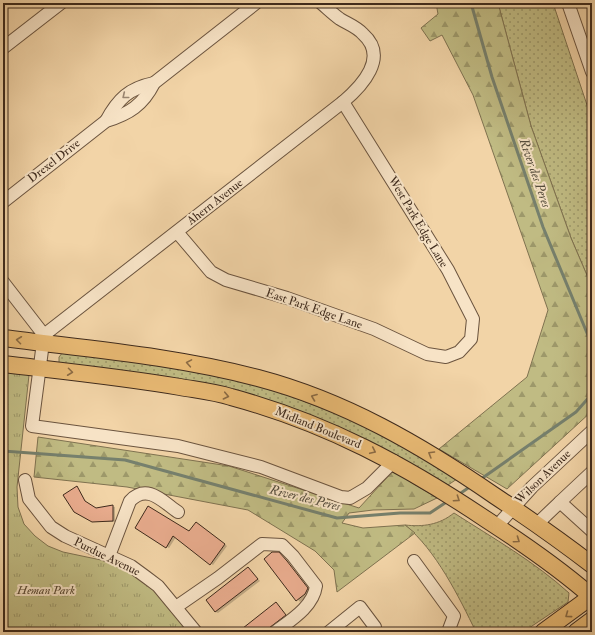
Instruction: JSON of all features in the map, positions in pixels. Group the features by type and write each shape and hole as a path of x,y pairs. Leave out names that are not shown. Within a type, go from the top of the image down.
{"main road":[{"path":"3,338 44,339 217,368 260,379 311,395 361,415 408,440 464,474 591,563"},
{"name":"Midland Boulevard","path":"3,364 142,380 230,396 336,433 394,461 440,488 559,569 592,596"},
{"path":"543,632 592,596"},
{"path":"576,632 592,620"}],"street":[{"path":"3,48 60,3"},
{"name":"Drexel Drive","path":"3,202 106,121 125,115 147,97 154,83 256,3"},
{"name":"Ahern Avenue","path":"44,339 177,232 343,102 364,83 374,60 371,43 367,38 321,3"},
{"path":"568,3 592,72"},
{"name":"West Park Edge Lane","path":"343,102 448,270 473,319 471,338 465,347"},
{"name":"East Park Edge Lane","path":"177,232 211,272 226,280 287,298 374,329 427,354 446,357 459,352 465,347"},
{"path":"3,282 44,339 32,426 178,446 261,467 341,497 350,498 367,488 394,461"},
{"name":"Wilson Avenue","path":"497,526 532,487 592,431"},
{"path":"537,524 592,472"},
{"name":"Purdue Avenue","path":"25,480 29,499 51,527 65,536 131,566 146,577 176,607 196,632"},
{"path":"108,556 130,501 136,494 144,492 154,495 178,512"},
{"path":"560,502 592,531"},
{"path":"176,607 218,578 262,544 282,545 293,556 316,586 315,595 300,614 275,632"},
{"path":"414,562 454,616 448,632"},
{"path":"329,632 360,607 375,627"}],"green space":[{"path":"436,3 498,3 531,126 571,238 592,287 592,411 507,489 439,449 527,377 548,310 473,95 442,35 430,41 421,28 438,14"},
{"path":"498,3 553,3 592,120 592,287 571,238 531,126"},
{"path":"63,352 192,370 278,391 362,424 414,451 457,479 448,485 331,426 59,363 59,357"},
{"name":"Heman Park","path":"3,371 29,375 17,487 18,507 24,524 35,536 48,546 63,552 101,560 120,567 139,579 156,592 188,632 3,632"},
{"path":"38,437 229,466 359,508 393,471 437,498 414,509 373,510 349,513 342,523 363,528 405,525 415,533 337,592 334,570 315,551 248,510 127,487 34,477"},
{"path":"454,513 542,571 569,593 568,602 523,632 476,632 454,589 437,561 427,547 405,525 418,526 437,523"}],"building":[{"path":"77,486 85,501 96,508 113,505 113,521 92,522 74,512 63,495"},
{"path":"148,506 189,531 196,522 225,544 210,565 173,536 166,548 135,528"},
{"path":"272,552 279,552 308,588 305,594 296,601 264,559"},
{"path":"248,567 258,579 215,612 206,600"},
{"path":"276,602 286,615 264,632 238,632"}],"waterway":[{"name":"River des Peres","path":"471,3 492,77 543,227 592,345"},
{"name":"River des Peres","path":"481,479 576,412 592,394"},
{"name":"River des Peres","path":"3,451 125,460 337,518 400,513 430,513 448,501"},
{"name":"River des Peres","path":"458,495 471,486"}]}
